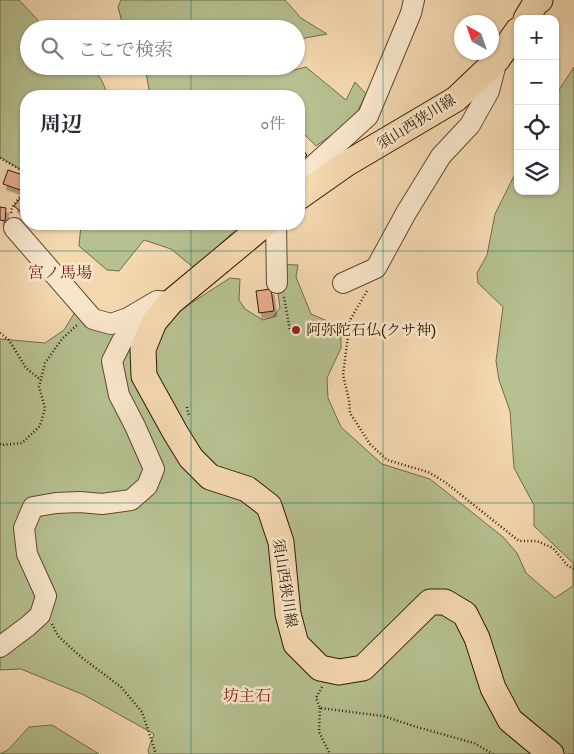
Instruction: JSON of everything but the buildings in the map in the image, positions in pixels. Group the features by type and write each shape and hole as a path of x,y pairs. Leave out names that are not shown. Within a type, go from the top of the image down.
{"main road":[{"path":"529,15 540,0"},
{"name":"須山西狭川線","path":"499,57 514,36"},
{"name":"須山西狭川線","path":"305,193 346,164 456,99 497,60"},
{"name":"須山西狭川線","path":"258,230 171,302 154,322 143,349 144,376 175,432 191,458 210,477 247,489 269,506 281,542 288,614 296,644 320,668 339,672 363,668 430,602 445,602 465,614 477,638 493,688 510,720 551,754"}],"street":[{"path":"305,172 368,116 411,14 414,0"},
{"path":"343,283 376,268 406,213 441,156 470,125 489,91 497,60"},
{"path":"14,228 93,319 111,324 128,318 158,301 171,302"},
{"path":"276,230 277,283"},
{"path":"0,647 40,615 46,596 27,554 24,528 33,507 56,503 80,502 102,504 131,500 147,486 154,469 135,426 118,395 112,361 122,340 134,330 154,322"}],"path":[{"path":"0,158 20,170"},
{"path":"14,228 9,222 12,207 20,197"},
{"path":"376,268 365,294 350,320 346,348 343,375 350,413 356,424 370,444 387,460 428,472 446,482 520,541 537,542 553,548 568,566 574,569"},
{"path":"0,444 22,443 40,426 44,408 39,387 45,363 62,339 89,314"},
{"path":"0,333 9,340 26,368 41,380"},
{"path":"43,604 58,636 81,657 121,686 142,712 156,754"},
{"path":"328,685 322,687 316,698 320,708 319,732 330,754"},
{"path":"320,708 383,716 474,743 493,754"}],"green space":[{"path":"0,0 19,0 38,20 20,20 20,75 98,75 106,90 20,90 20,169 0,157"},
{"path":"121,0 285,0 304,20 121,20 118,7"},
{"path":"305,20 327,34 305,38"},
{"path":"306,67 346,100 355,82 366,94 354,119 316,146 305,135 305,90 149,90 146,75 305,75"},
{"path":"574,67 574,754 149,754 148,750 154,734 84,695 21,669 0,670 0,339 45,343 64,330 75,312 165,320 230,278 240,279 239,300 245,309 263,320 273,317 280,308 274,264 298,265 296,277 311,314 341,327 341,348 327,378 328,398 341,427 382,464 430,479 503,537 517,553 526,573 555,598 573,586 573,563 534,526 534,505 514,468 510,411 499,380 496,361 503,307 478,283 477,273 487,255 495,214 514,176 514,195 559,195 559,90"},
{"path":"80,230 235,230 194,268 171,249 144,240 119,271 107,270 79,246"},
{"path":"52,725 99,754 0,754 8,750 29,727"}],"place":[{"name":"阿弥陀石仏(クサ神)","path":"296,330"}],"district":[{"name":"宮ノ馬場","path":"60,272"},
{"name":"坊主石","path":"247,695"}]}
